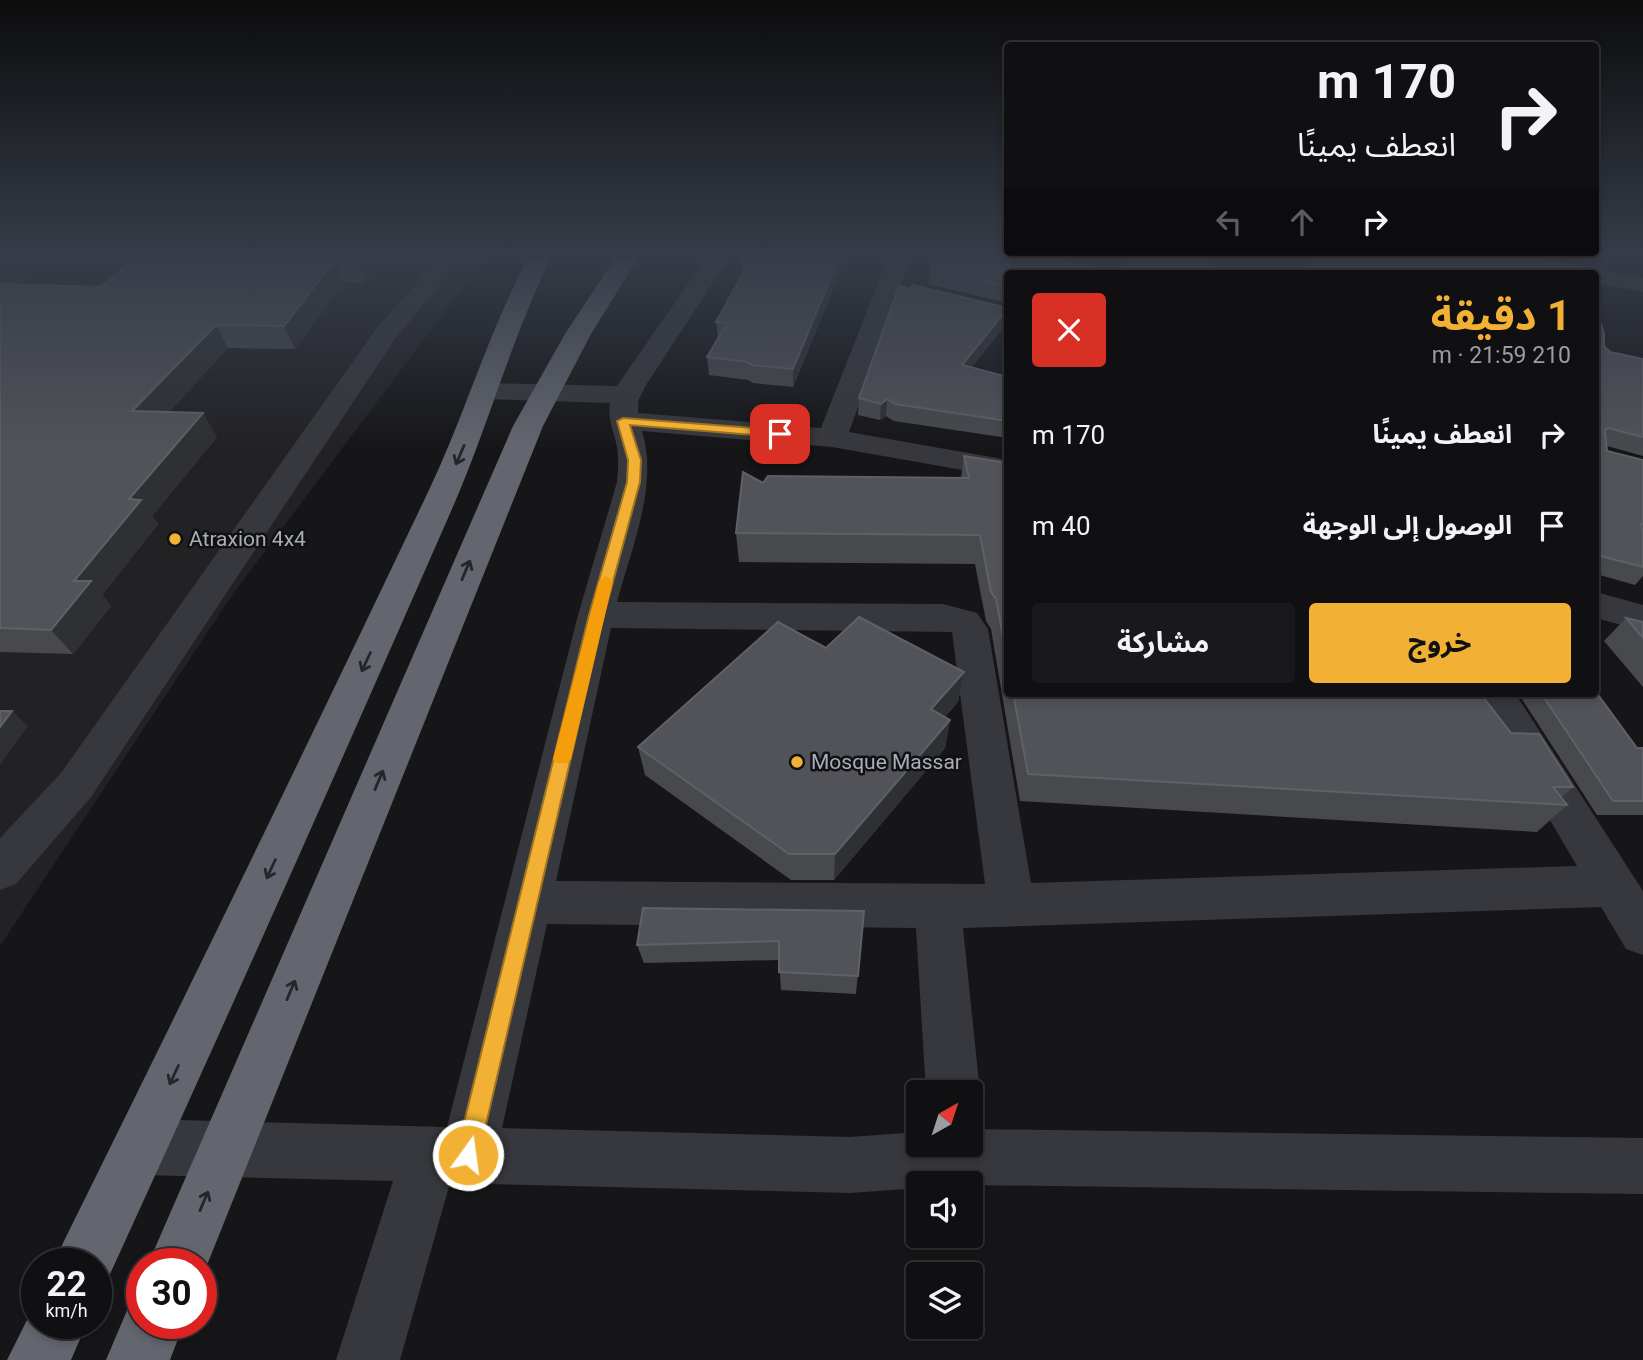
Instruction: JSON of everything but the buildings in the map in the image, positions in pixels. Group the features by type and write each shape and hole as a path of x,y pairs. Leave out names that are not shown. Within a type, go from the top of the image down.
{"highway":[{"path":"93,1248 447,485 510,321"},
{"path":"484,391 532,321"},
{"path":"545,393 557,339 564,321"},
{"path":"185,1248 503,482 545,393 586,321"},
{"path":"38,1360 48,1339"},
{"path":"138,1360 147,1339"}],"street":[{"path":"0,870 76,786 396,321"},
{"path":"368,1360 449,1154 528,902 596,615 634,482 634,460 624,408 678,321"},
{"path":"832,438 875,321"},
{"path":"484,391 545,393 1004,468"},
{"path":"1599,606 1643,618"},
{"path":"596,615 943,617 964,622 970,629 1011,904"},
{"path":"1496,697 1643,933"},
{"path":"528,902 938,907 1614,886"},
{"path":"938,907 952,1080"},
{"path":"140,1147 850,1165 913,1157"},
{"path":"984,1152 1643,1167"}],"shaded area":[{"path":"0,321 437,321 232,595 0,946"}],"slow traffic":[{"path":"562,759 606,581"}],"place":[{"name":"Atraxion 4x4","path":"175,539"},
{"name":"Mosque Massar","path":"797,762"}],"route":[{"path":"468,1155 596,615 634,482 631,440 623,421 780,434"}]}
